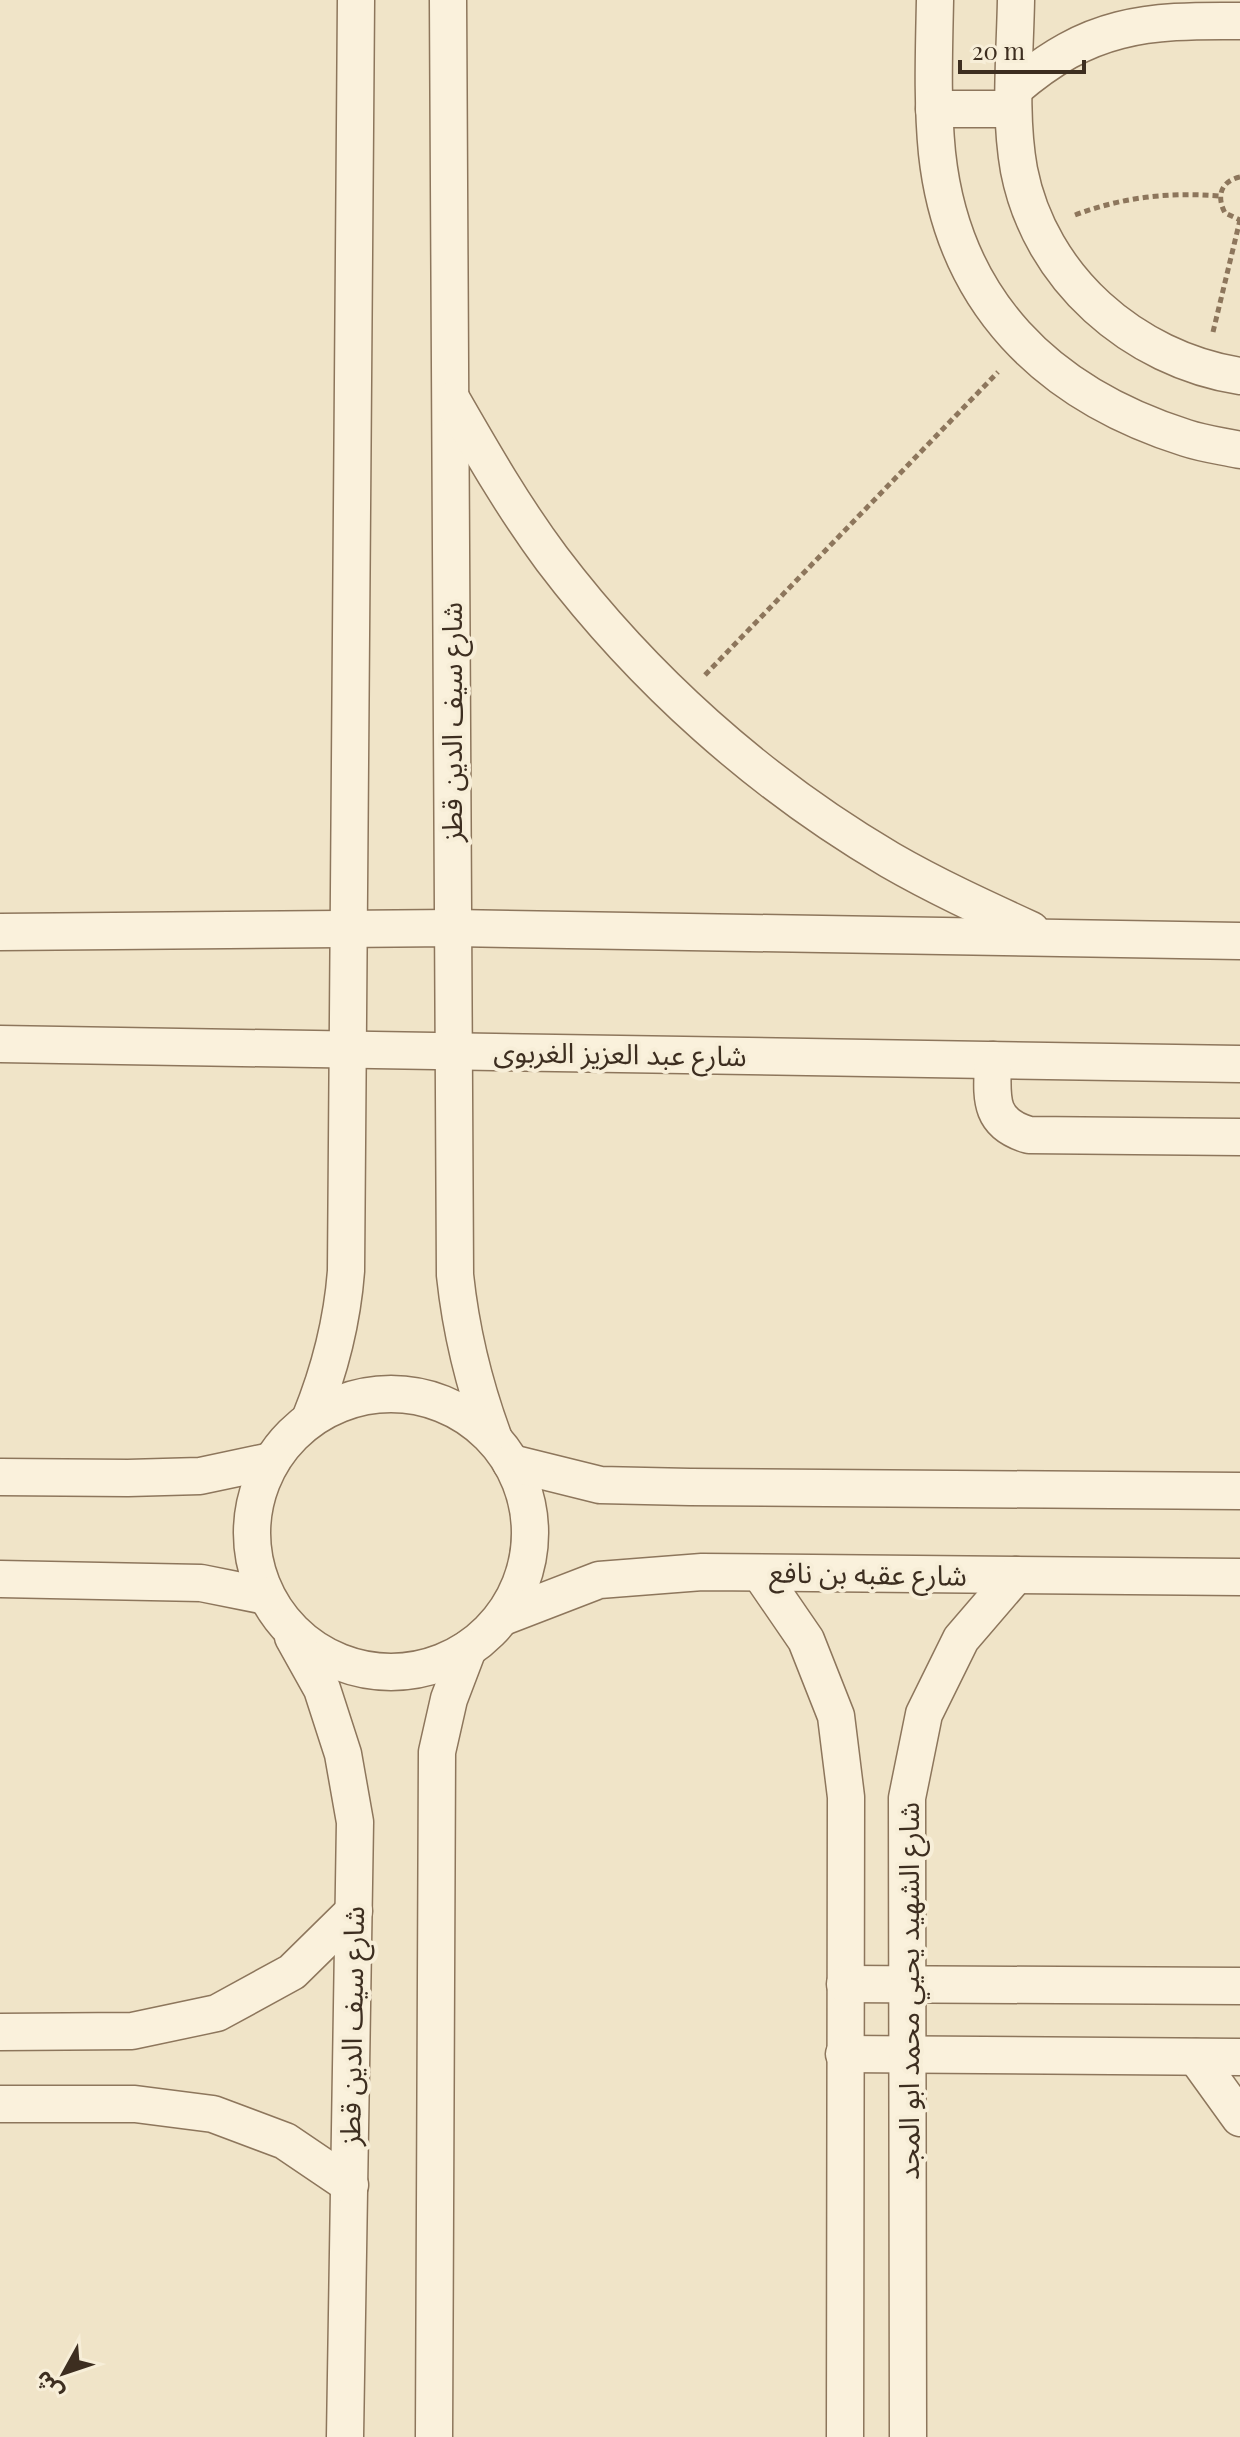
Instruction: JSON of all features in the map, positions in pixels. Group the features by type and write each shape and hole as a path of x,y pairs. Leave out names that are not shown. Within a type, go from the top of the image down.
{"street":[{"path":"310,1419 332,1362 344,1302 356,0"},
{"name":"شارع سيف الدين قطز","path":"448,0 455,1275 458,1309 472,1375 502,1451"},
{"path":"935,0 934,109 941,180 954,230 987,299 1024,345 1053,371 1086,394 1121,412 1189,439 1240,450"},
{"path":"1016,0 1014,99 1019,172 1040,232 1058,263 1081,292 1107,317 1137,339 1204,369 1240,376"},
{"path":"934,109 1014,99 1037,69 1063,52 1119,29 1180,21 1240,21"},
{"path":"450,397 498,480 552,558 613,633 679,701 745,759 828,820 889,859 967,901 1047,937"},
{"path":"0,932 453,928 1240,941"},
{"name":"شارع عبد العزيز الغربوى","path":"0,1044 1240,1064"},
{"path":"993,1060 992,1098 996,1112 1004,1123 1016,1131 1029,1135 1240,1137"},
{"path":"385,1393 425,1398 462,1413 502,1451 529,1514 526,1568 503,1617 468,1649 424,1669 375,1672 328,1658 289,1628 266,1596 252,1550 254,1504 271,1461 288,1438 310,1419 346,1400 385,1393"},
{"path":"502,1451 600,1485 1240,1491"},
{"path":"0,1477 200,1476 271,1461"},
{"name":"شارع عقبه بن نافع","path":"503,1617 599,1580 702,1572 1240,1577"},
{"path":"760,1573 806,1640 836,1716 846,1797 845,2437"},
{"name":"شارع الشهيد يحيي محمد ابو المجد","path":"908,2437 907,1798 924,1714 961,1639 1016,1575"},
{"path":"0,1579 201,1583 266,1596"},
{"name":"شارع سيف الدين قطز","path":"289,1628 322,1689 343,1754 355,1822 345,2437"},
{"path":"434,2437 437,1752 449,1699 468,1649"},
{"path":"0,2032 132,2031 217,2013 292,1972 354,1911"},
{"path":"845,1984 1240,1986"},
{"path":"844,2054 1240,2057"},
{"path":"1196,2057 1240,2118"},
{"path":"0,2104 135,2104 213,2114 285,2141 350,2185"}],"path":[{"path":"1204,369 1240,220 1225,213 1219,196 1228,181 1240,177"},
{"path":"1040,232 1097,207 1127,199 1189,194 1219,196"},
{"path":"679,701 1024,345"}]}
